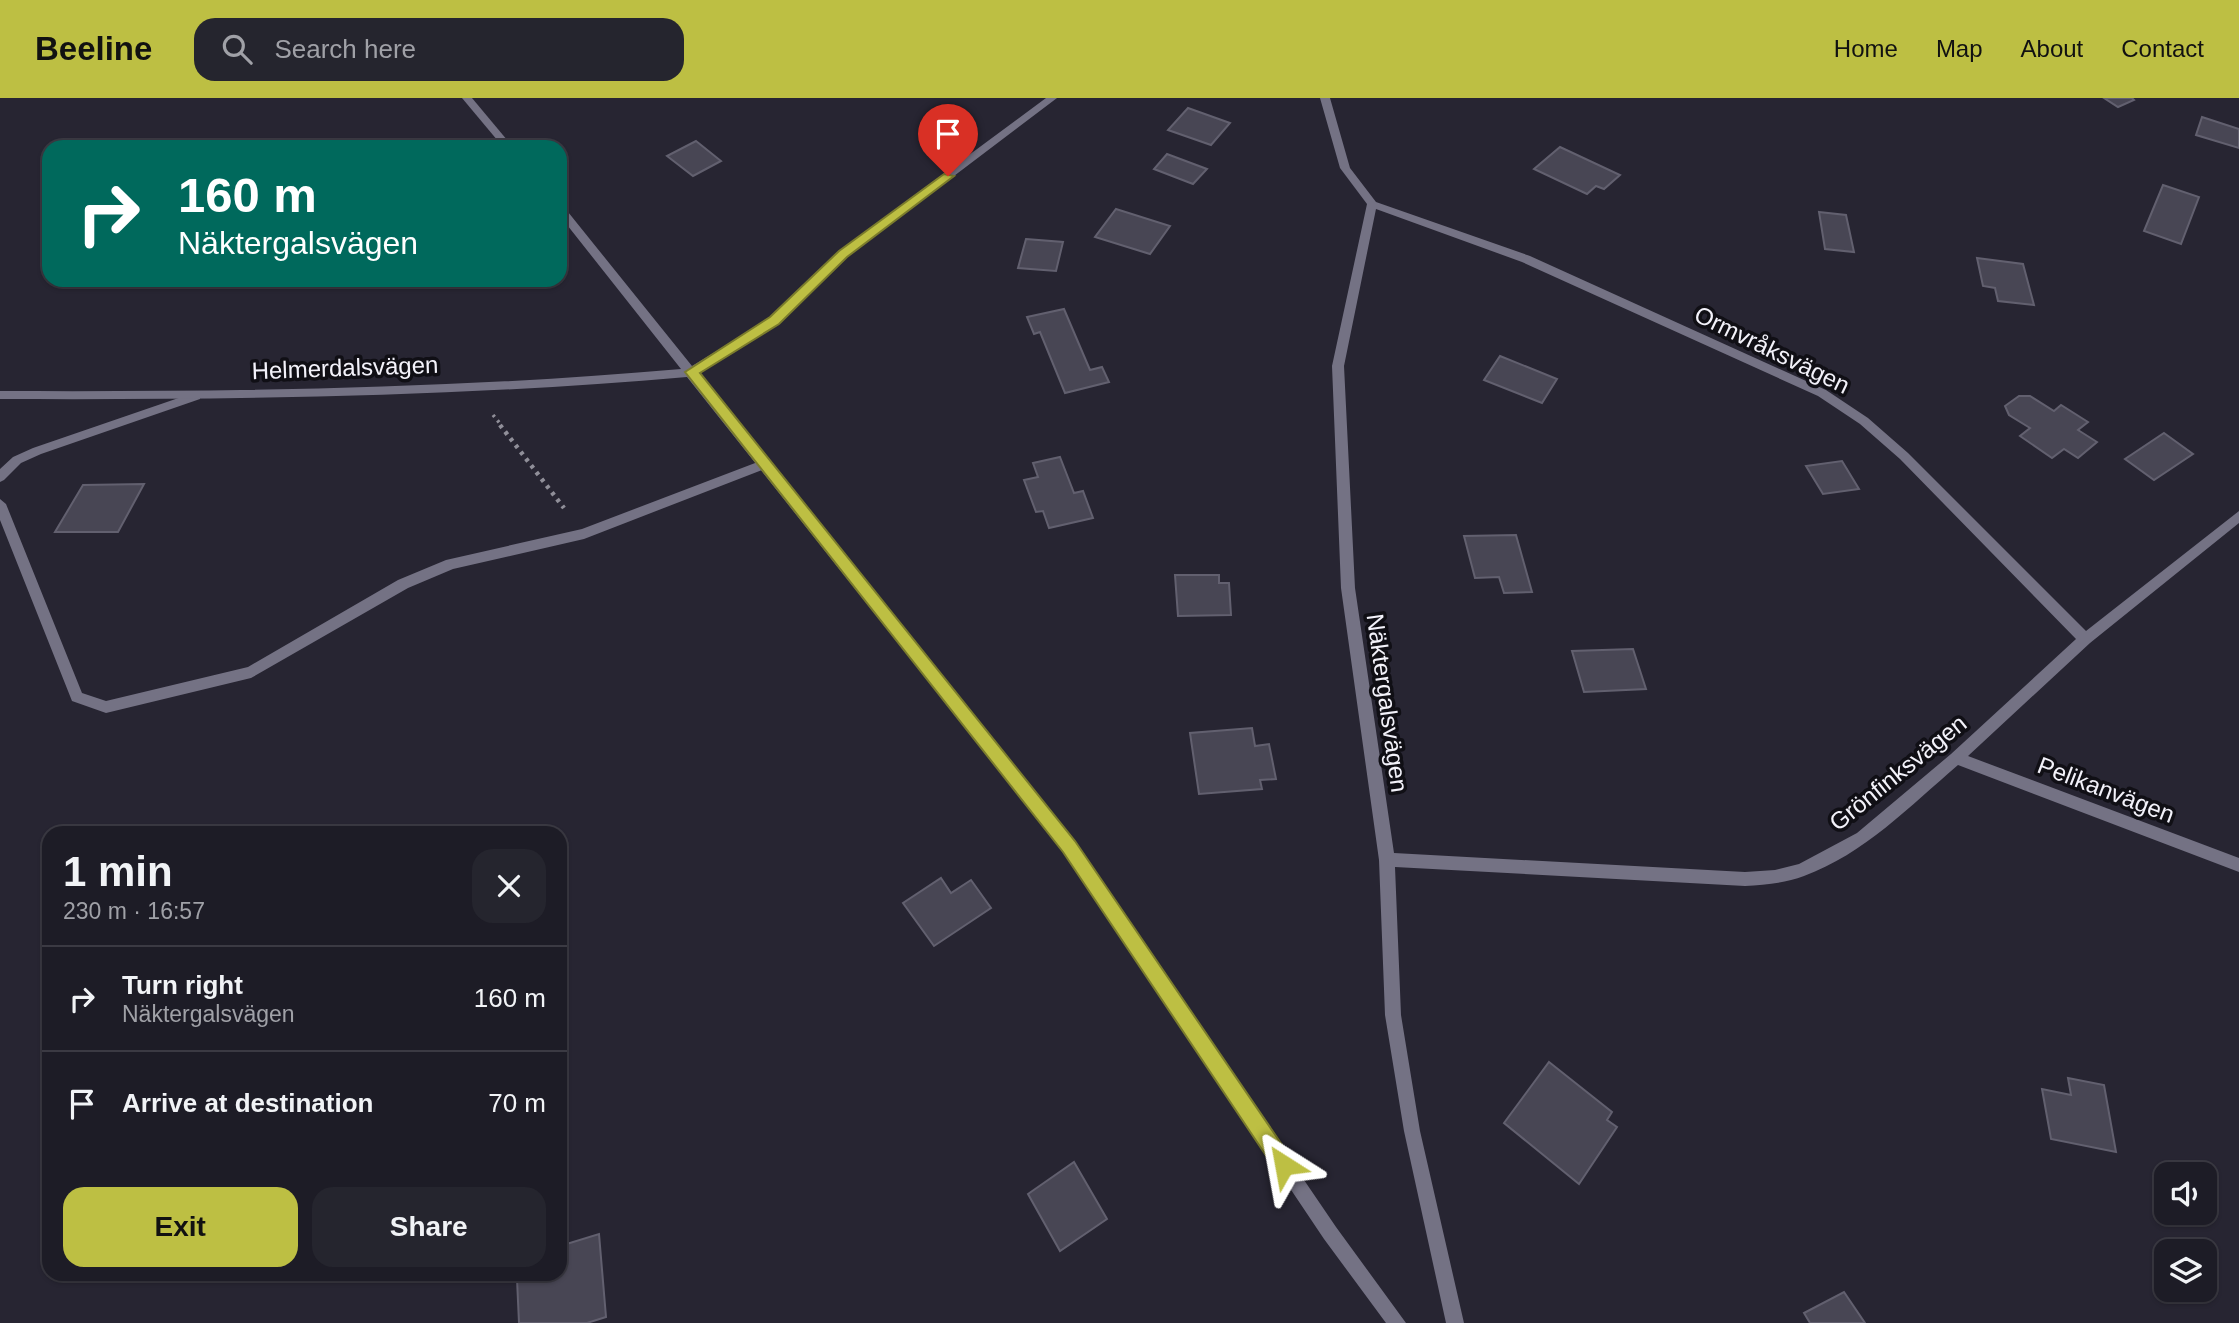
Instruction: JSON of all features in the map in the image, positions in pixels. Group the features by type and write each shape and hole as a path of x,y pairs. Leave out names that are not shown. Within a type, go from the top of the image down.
{"street":[{"path":"467,98 502,140"},
{"path":"692,372 775,321 843,254 1052,98"},
{"path":"1325,98 1345,169 1372,204"},
{"name":"Ormvråksvägen","path":"1372,204 1525,259 1822,393 1864,421 1905,456 2085,639"},
{"name":"Näktergalsvägen","path":"1372,204 1338,366 1348,588 1387,860 1392,1015 1412,1131 1455,1323"},
{"path":"567,218 1069,846 1330,1233 1397,1323"},
{"name":"Helmerdalsvägen","path":"0,395 196,396 555,384 692,372"},
{"path":"0,477 17,460 37,451 196,396"},
{"path":"0,504 78,697 106,706 251,672 403,584 451,564 584,534 762,465"},
{"name":"Grönfinksvägen","path":"1387,860 1745,879 1775,877 1802,870 1862,838 1956,758 2085,639 2239,516"},
{"name":"Pelikanvägen","path":"1956,758 2239,865"}],"path":[{"path":"472,386 584,534"}],"building":[{"path":"2104,98 2132,98 2134,100 2118,107"},
{"path":"1188,108 1230,123 1211,145 1168,130"},
{"path":"2202,117 2239,129 2239,148 2196,135"},
{"path":"696,141 721,161 693,176 667,156"},
{"path":"1560,147 1620,175 1604,189 1596,186 1587,194 1534,169"},
{"path":"1167,154 1207,169 1193,184 1154,169"},
{"path":"2163,185 2199,197 2181,244 2144,231"},
{"path":"1116,209 1170,226 1150,254 1095,237"},
{"path":"1819,212 1846,215 1854,252 1825,249"},
{"path":"1026,239 1063,242 1056,271 1018,268"},
{"path":"1977,258 2023,264 2034,305 1998,301 1995,288 1983,286"},
{"path":"1064,309 1090,370 1102,367 1109,382 1065,393 1040,332 1034,334 1027,317"},
{"path":"1500,356 1557,379 1542,403 1484,380"},
{"path":"2019,396 2030,396 2054,411 2061,405 2088,422 2078,430 2097,442 2078,458 2064,449 2052,458 2020,436 2030,428 2009,415 2005,406"},
{"path":"2164,433 2193,454 2154,480 2125,459"},
{"path":"1060,457 1074,493 1083,491 1093,518 1049,528 1043,511 1036,512 1024,480 1038,477 1033,463"},
{"path":"1842,461 1859,489 1823,494 1806,466"},
{"path":"144,484 118,532 55,532 83,485"},
{"path":"1516,535 1532,592 1504,593 1499,577 1475,578 1464,536"},
{"path":"1175,575 1219,575 1219,583 1229,583 1231,615 1178,616"},
{"path":"1633,649 1646,689 1584,692 1572,651"},
{"path":"1252,728 1255,746 1269,744 1276,779 1260,780 1262,789 1199,794 1190,733"},
{"path":"941,878 951,893 971,880 991,908 934,946 903,903"},
{"path":"1549,1062 1612,1112 1607,1120 1617,1127 1579,1184 1504,1123"},
{"path":"2068,1078 2104,1085 2116,1152 2051,1139 2042,1089 2071,1095"},
{"path":"1074,1162 1107,1219 1060,1251 1028,1194"},
{"path":"599,1234 606,1317 587,1323 519,1323 517,1281 567,1281 567,1244"},
{"path":"1844,1292 1865,1323 1810,1323 1804,1313"}],"route":[{"path":"948,176 843,254 797,295 775,321 692,372 762,465 1069,846 1284,1165"}]}
